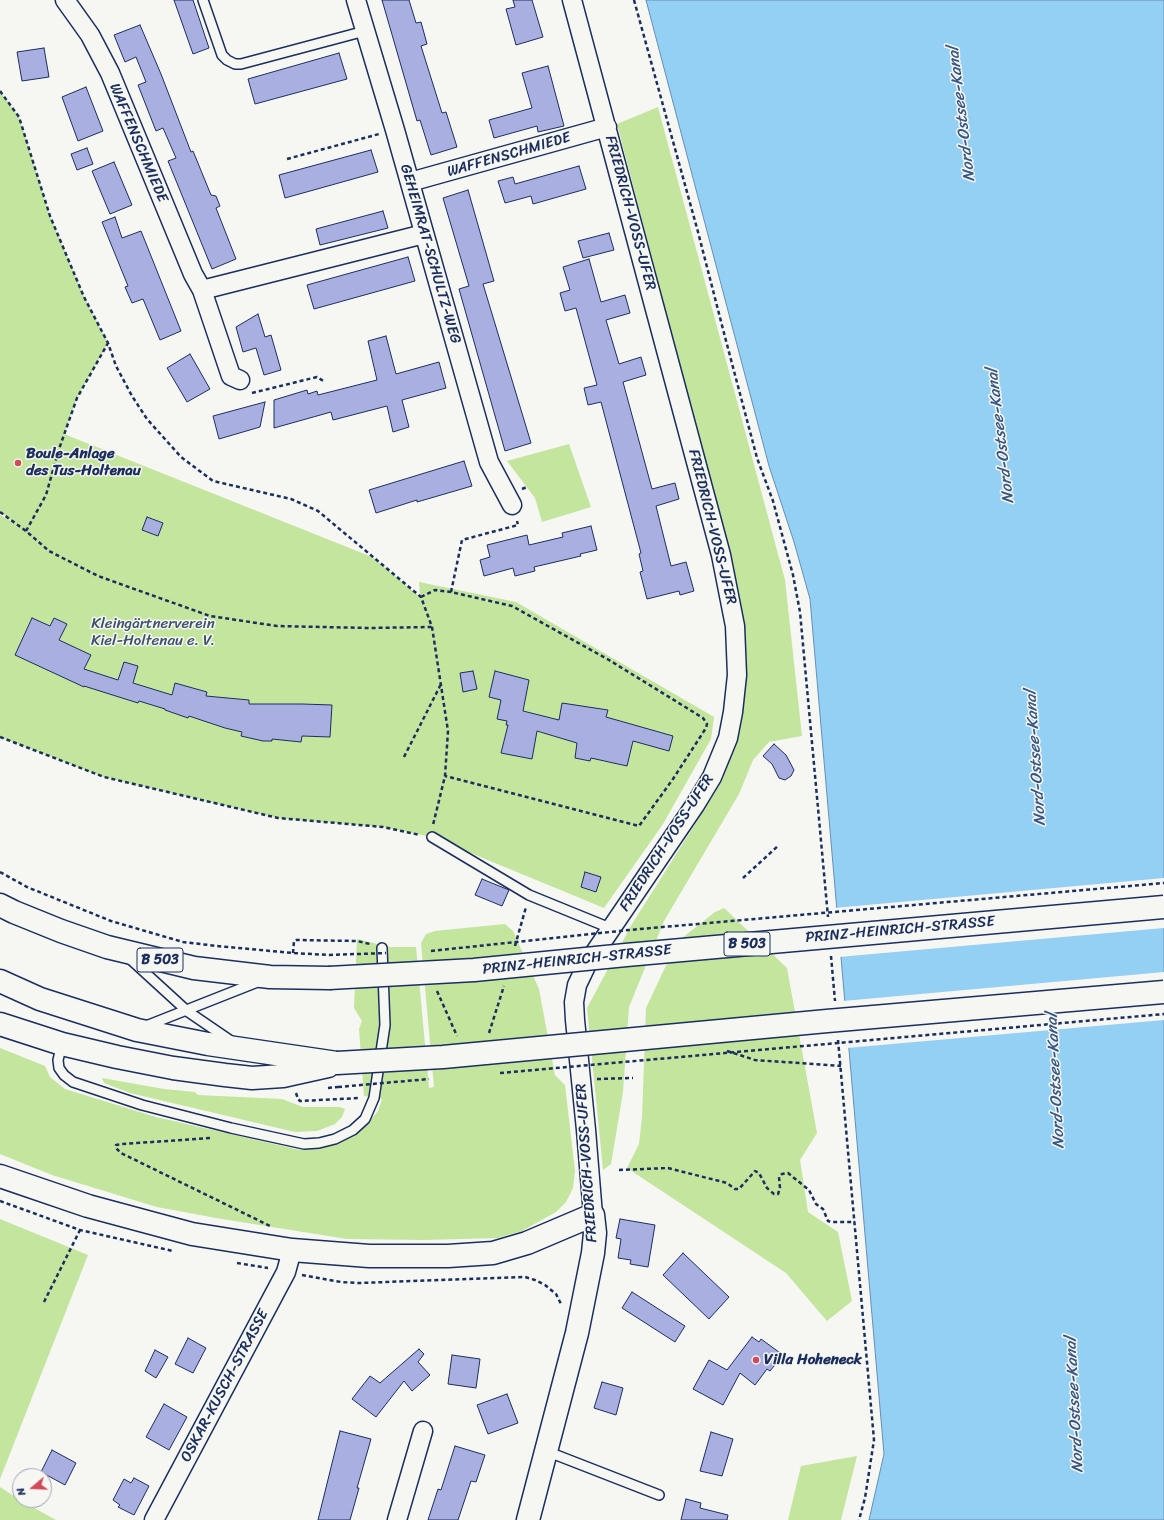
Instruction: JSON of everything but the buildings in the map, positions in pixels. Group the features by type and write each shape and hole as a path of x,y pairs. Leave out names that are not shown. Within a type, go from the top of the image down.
{"main road":[{"name":"PRINZ-HEINRICH-STRASSE","path":"0,905 61,931 122,951 194,968 270,977 329,978 474,970 626,954 1164,907"},
{"path":"0,981 40,999 137,1030 244,1050 337,1063"},
{"path":"0,1024 62,1044 117,1057 173,1068 252,1078 283,1076 337,1063 443,1057 1164,992"},
{"path":"0,1176 88,1206 192,1234 292,1250 369,1256 448,1256 493,1253 527,1243 592,1211"},
{"name":"FRIEDRICH-VOSS-UFER","path":"528,1520 576,1333 593,1253 595,1233 592,1211"}],"street":[{"name":"WAFFENSCHMIEDE","path":"65,0 90,35 110,74 192,274 202,290 231,376 240,380"},
{"name":"GEHEIMRAT-SCHULTZ-WEG","path":"356,0 410,182 489,462 512,505"},
{"name":"FRIEDRICH-VOSS-UFER","path":"572,0 721,555 735,626 737,675 734,706 728,738 712,777 695,805 610,928 587,964 577,985 574,1002 582,1080 592,1211"},
{"name":"WAFFENSCHMIEDE","path":"410,182 607,127"},
{"path":"202,290 424,234"},
{"name":"OSKAR-KUSCH-STRASSE","path":"154,1520 286,1272 292,1250"},
{"path":"397,1520 423,1430"}],"lane":[{"path":"203,0 222,55 227,60 235,64 241,64 365,31"},
{"path":"432,837 529,895 610,928"},
{"path":"62,1044 58,1060 60,1068 64,1075 73,1082 142,1105 231,1128 304,1144 319,1143 334,1139 353,1130 365,1119 374,1098 384,1038 386,950"},
{"path":"122,951 187,1011 244,1050"},
{"path":"137,1030 270,977"},
{"path":"546,1451 659,1495"}],"path":[{"path":"634,0 696,224 755,450 773,501 793,575 800,612 828,923"},
{"path":"0,91 18,117 50,216 84,297 108,343 116,366 132,396 147,419 181,457 212,481 291,499 318,511 420,597 432,627 448,730 445,776 432,826 432,837 383,827 278,818 104,777 0,737"},
{"path":"288,159 395,130"},
{"path":"26,531 46,495 59,449 77,398 108,343"},
{"path":"240,380 245,395 317,377 326,382"},
{"path":"451,592 462,540 518,525 512,505"},
{"path":"0,512 26,531 49,551 98,576 210,616 277,626 368,628 432,627"},
{"path":"420,597 435,590 451,592 512,606 609,660 703,718 707,724 706,728 673,779 639,826 445,776"},
{"path":"404,757 441,683"},
{"path":"743,878 779,845"},
{"path":"0,872 27,887 111,921 176,940 217,946 329,955 386,950"},
{"path":"427,951 628,930 1164,883"},
{"path":"293,953 294,941 296,940 357,941"},
{"path":"831,955 835,1003"},
{"path":"498,1074 1164,1014"},
{"path":"838,1034 874,1440 865,1498 859,1520"},
{"path":"582,1080 633,1078"},
{"path":"338,1087 429,1079"},
{"path":"296,1090 297,1097 300,1101 342,1099"},
{"path":"231,1128 225,1136 123,1144 116,1145 116,1148 121,1153 271,1226"},
{"path":"619,1170 668,1168 727,1183 735,1189 739,1189 755,1171 758,1173 767,1188 774,1194 778,1194 782,1174 788,1173 809,1190 816,1204 823,1209 828,1221 855,1222"},
{"path":"44,1302 80,1230"}],"green space":[{"name":"Kleingärtnerverein Kiel-Holtenau e. V.","path":"0,91 19,117 50,216 84,297 108,343 77,398 64,434 372,557 420,597 419,582 516,602 714,717 711,739 663,824 604,908 432,837 383,827 278,818 104,777 0,737 0,515 18,525 0,512"},
{"path":"658,107 785,580 802,736 769,742 753,760 739,794 664,921 629,1007 623,1092 611,1164 603,1170 587,1008 632,924 721,783 738,738 745,679 729,554 617,124"},
{"path":"569,444 591,507 542,522 535,498 507,461"},
{"path":"724,908 787,968 817,1133 800,1160 808,1212 838,1232 852,1301 827,1321 786,1273 627,1168 639,1144 642,1117 646,1008 677,942 715,912"},
{"path":"505,924 513,931 539,989 555,1075 565,1085 575,1171 573,1188 566,1202 556,1212 522,1231 498,1238 424,1240 347,1239 157,1207 52,1175 0,1154 0,1048 45,1066 50,1077 65,1089 156,1117 300,1150 316,1149 340,1143 357,1134 369,1122 378,1111 382,1099 364,1096 359,1029 362,1021 354,1008 357,939 390,947 416,947 429,1088 434,1087 421,943 426,934 435,931"},
{"path":"102,1078 164,1089 195,1092 198,1095 282,1099 303,1107 340,1107 345,1109 342,1117 335,1124 317,1131 295,1132 130,1093 104,1083"},
{"path":"0,1219 88,1255 0,1479"},
{"path":"857,1456 841,1520 788,1520 801,1466"},
{"path":"0,1487 12,1495 12,1508 34,1508 56,1520 0,1520"}],"water":[{"name":"Nord-Ostsee-Kanal","path":"646,0 1164,0 1164,1520 869,1520 884,1454 810,599 794,542 769,466"}],"pier":[{"path":"1164,878 1164,928 839,957 834,908"},
{"path":"1164,972 1164,1020 847,1048 843,1001"}],"place":[{"name":"Boule-Anlage des Tus-Holtenau","path":"18,463"},
{"name":"Villa Hoheneck","path":"756,1360"}]}
